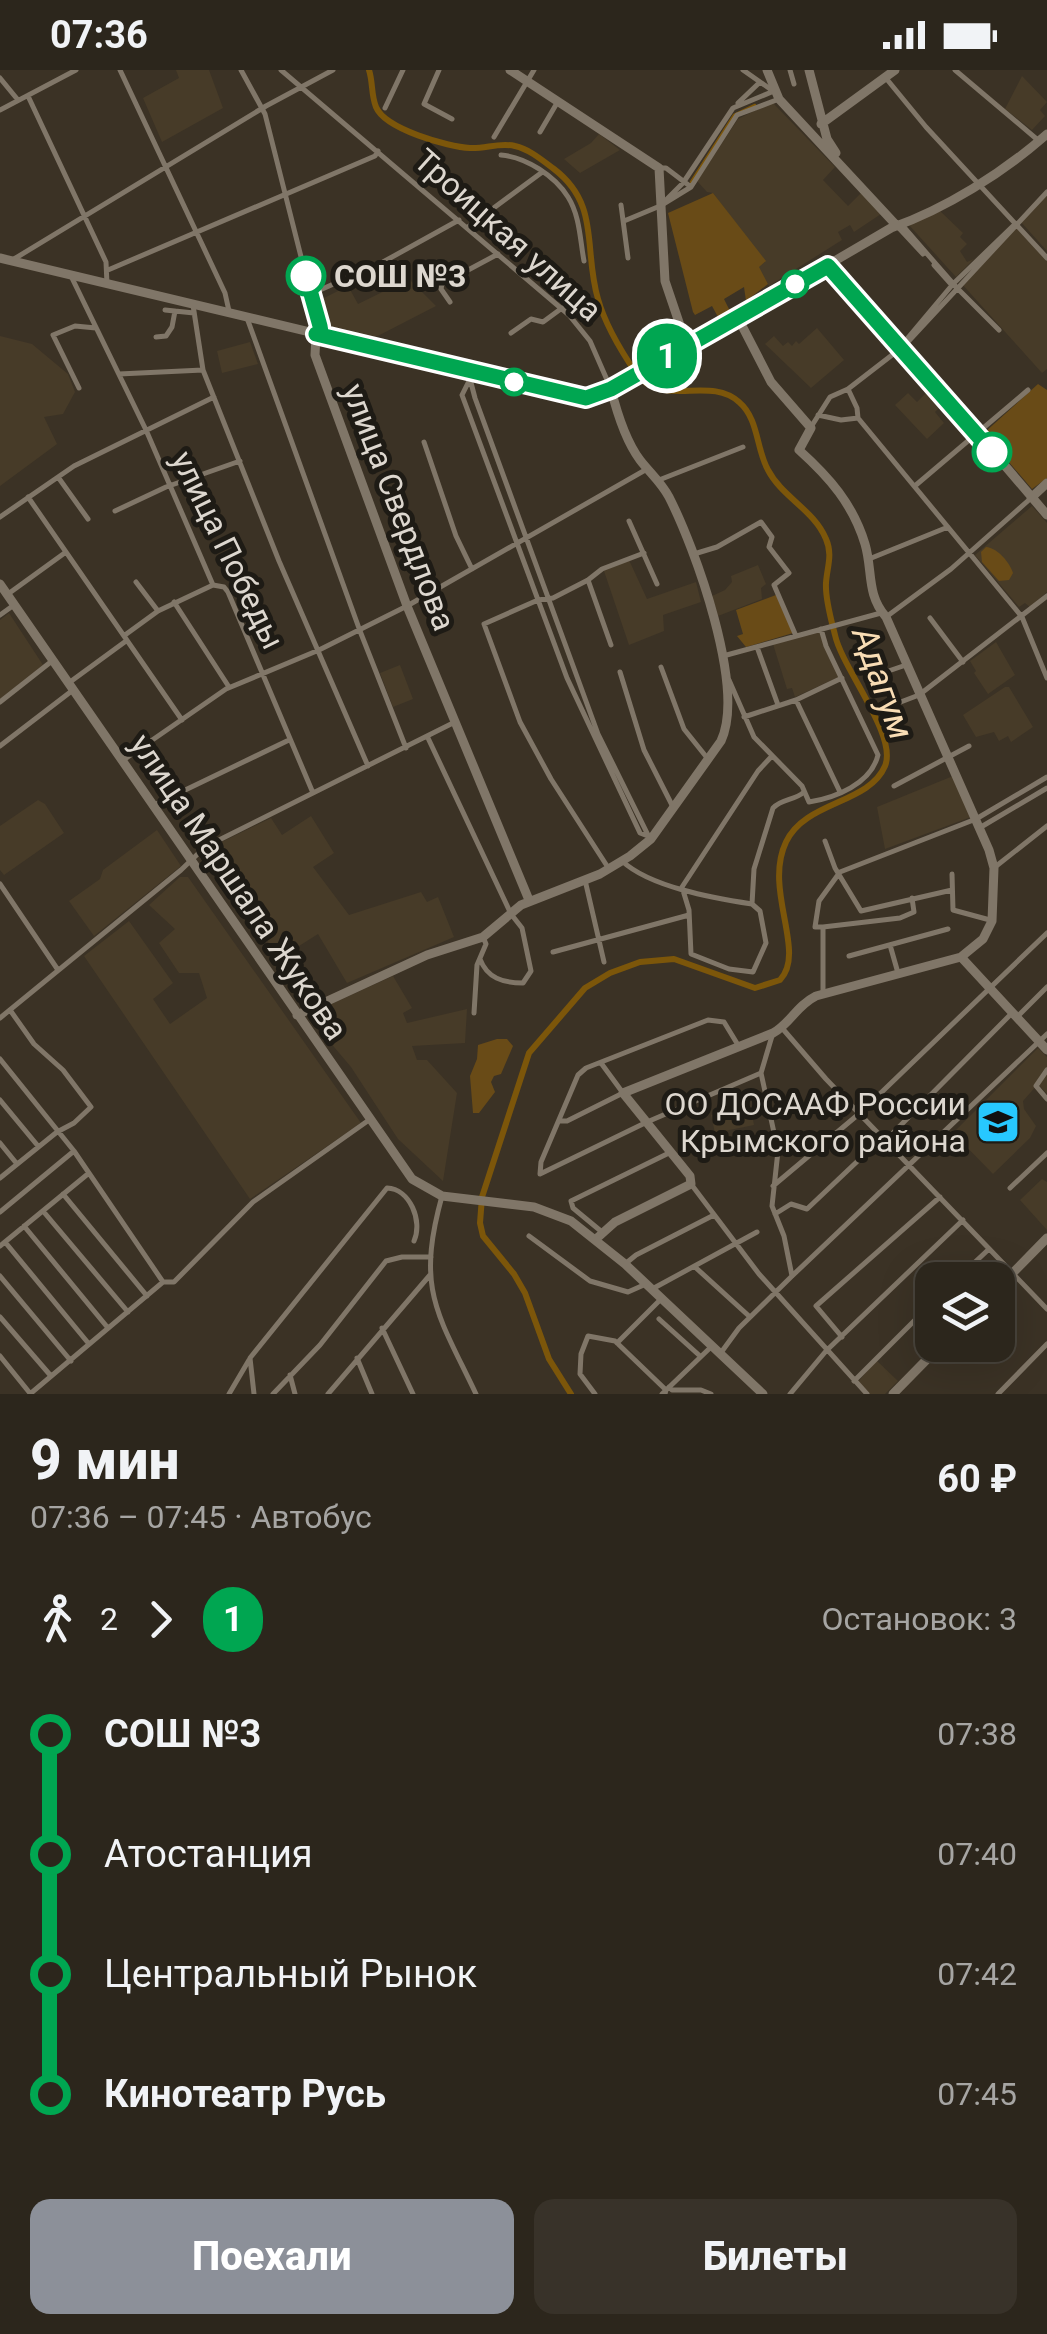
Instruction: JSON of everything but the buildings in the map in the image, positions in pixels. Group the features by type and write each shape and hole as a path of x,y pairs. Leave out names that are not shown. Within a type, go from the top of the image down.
{"main road":[{"path":"510,70 659,168 664,281 687,346"},
{"path":"767,70 777,95 900,225"},
{"path":"809,70 822,123 834,150 900,225"},
{"path":"811,132 896,70"},
{"path":"0,258 194,309 316,334 471,377 582,398 611,389 978,184 1044,141"},
{"path":"828,266 1047,515"},
{"path":"599,1236 615,1222 690,1184 690,1176 623,1093 778,1031 800,1006 824,994 961,957 983,939 992,921 994,868 978,823 870,589 869,558 848,504 828,476 800,450 811,428 771,382 738,318"},
{"name":"улица Свердлова","path":"316,334 315,355 408,606 529,900"},
{"name":"Троицкая улица","path":"611,389 639,458 659,480 682,523 728,678"},
{"path":"1032,498 1047,483"},
{"name":"улица Маршала Жукова","path":"0,584 412,1179 448,1198"},
{"path":"297,1015 427,955 483,937 529,900 585,880 622,861 649,838 726,731 728,678"},
{"path":"961,957 1014,1016 1043,1038 1047,1050"},
{"path":"448,1198 558,1214 599,1236 763,1394"},
{"path":"1015,1269 1047,1238"},
{"path":"893,1394 924,1362"}],"street":[{"path":"0,110 76,70"},
{"path":"120,70 225,293 230,314"},
{"name":"улица Свердлова","path":"241,70 263,108 320,326 321,332 316,334"},
{"name":"Троицкая улица","path":"281,70 562,308 590,340 611,389"},
{"path":"12,261 166,165 333,70"},
{"path":"384,108 403,70"},
{"path":"439,70 424,104 452,118"},
{"path":"494,137 534,70"},
{"path":"742,70 777,95"},
{"path":"790,70 794,84"},
{"path":"956,70 1044,141"},
{"path":"885,77 1047,258"},
{"path":"0,78 18,100"},
{"path":"660,206 683,183 736,106 759,82"},
{"path":"736,106 777,95"},
{"path":"624,221 690,188 737,115 777,95"},
{"path":"28,96 85,214 108,270 107,284"},
{"path":"540,132 559,101"},
{"path":"108,270 375,156 378,151"},
{"path":"501,155 523,159 569,198 584,261"},
{"path":"659,168 666,168 690,188"},
{"path":"468,227 541,172"},
{"path":"811,428 830,396 848,389 901,347 954,286 1047,192"},
{"path":"622,205 628,258"},
{"path":"310,294 434,236 459,220"},
{"path":"900,225 999,330"},
{"path":"450,302 442,284 498,254"},
{"name":"улица Победы","path":"70,275 146,430 213,585 228,592 313,793"},
{"path":"510,333 532,318 544,322 562,308"},
{"path":"165,310 194,309 204,370 214,397 368,766"},
{"path":"156,336 166,336 175,312"},
{"path":"247,318 406,748"},
{"path":"79,388 54,335 75,326 96,328"},
{"path":"119,374 204,370"},
{"path":"471,377 598,734 649,838"},
{"path":"471,377 462,396 538,600 584,717 640,833 649,838"},
{"path":"848,389 858,418 1022,617 1047,678"},
{"path":"916,486 1028,390"},
{"path":"0,518 58,477 214,397"},
{"path":"818,416 858,418"},
{"path":"424,442 452,527 472,569"},
{"path":"659,480 743,447"},
{"path":"115,511 240,461"},
{"path":"122,760 229,688 408,606 648,468"},
{"path":"58,477 88,519"},
{"path":"28,497 182,720"},
{"path":"723,656 883,615 968,554 1032,498"},
{"path":"629,521 657,584"},
{"path":"692,554 727,542 762,522 772,537 769,546 789,574 774,586 796,636"},
{"path":"869,558 948,528"},
{"path":"7,594 66,552"},
{"path":"609,869 550,780 520,722 484,624 644,553"},
{"path":"588,580 611,645"},
{"path":"136,582 158,611"},
{"path":"0,746 158,611 213,585"},
{"path":"885,708 919,695 1047,596"},
{"path":"174,602 229,688"},
{"path":"0,615 14,605"},
{"path":"930,618 963,662"},
{"path":"752,904 754,868 774,808 780,801 804,792 812,803 840,793 865,778 878,756 821,629"},
{"path":"757,646 778,706"},
{"path":"0,702 54,660"},
{"path":"871,677 906,665"},
{"path":"661,667 684,729 708,759"},
{"path":"620,672 644,750 673,807"},
{"name":"Троицкая улица","path":"728,678 754,737 804,792"},
{"path":"744,717 796,700 842,678"},
{"path":"796,700 840,793"},
{"path":"0,1018 206,847 456,722"},
{"path":"428,738 511,914 522,928 531,971 523,983 497,979 484,972 480,959"},
{"path":"152,806 289,740"},
{"path":"894,786 969,746"},
{"path":"622,861 636,874 652,881 682,887 752,904 760,910 766,944 753,972 729,969 691,954 689,915 682,887 758,770 771,757"},
{"path":"912,898 914,912 900,918 815,928 819,901 840,872 978,823 1047,782"},
{"path":"994,868 1047,826"},
{"path":"825,842 830,858 863,911 952,890"},
{"path":"952,874 953,910 992,921"},
{"path":"585,880 604,962"},
{"path":"0,884 58,970"},
{"path":"553,952 689,915"},
{"path":"823,928 824,994"},
{"path":"849,956 948,929"},
{"path":"773,1186 860,1113 1047,932"},
{"path":"474,1012 480,959 486,944 483,937"},
{"path":"890,945 898,972"},
{"path":"775,1214 791,1204 808,1209 1047,987"},
{"path":"0,1178 38,1146 89,1112 90,1104 34,1044 10,1010"},
{"path":"738,1045 724,1022 708,1020 578,1075 541,1162 540,1174 647,1122 761,1074"},
{"path":"792,1276 775,1214 773,1186 778,1150 761,1074 764,1057 778,1031 1002,1262"},
{"path":"665,1391 700,1356 716,1350 1043,1038"},
{"path":"0,1058 3,1067 74,1151 163,1282"},
{"path":"560,1121 623,1093 601,1063"},
{"path":"1047,1070 1036,1086 1047,1099"},
{"path":"0,1100 38,1146"},
{"path":"0,1356 30,1394 163,1282 174,1282 253,1202 369,1120"},
{"path":"0,1144 17,1164"},
{"path":"0,1212 74,1151"},
{"path":"599,1236 571,1201 671,1152"},
{"path":"1010,1188 1047,1153"},
{"path":"90,1173 2,1244 90,1344"},
{"path":"690,1184 776,1293 867,1394"},
{"path":"229,1394 250,1358 387,1188 400,1192 418,1219 414,1241"},
{"path":"64,1194 147,1296"},
{"path":"842,1337 816,1306 940,1196"},
{"path":"448,1198 431,1257 434,1308 476,1394"},
{"path":"43,1211 128,1312"},
{"path":"625,1264 715,1214"},
{"path":"790,1394 826,1351 964,1220"},
{"path":"24,1226 108,1328"},
{"path":"529,1236 590,1282 628,1292 694,1267 756,1232"},
{"path":"975,1262 989,1249"},
{"path":"273,1394 320,1345 386,1261 431,1257"},
{"path":"694,1267 750,1318"},
{"path":"330,1393 430,1275"},
{"path":"1015,1275 1047,1309"},
{"path":"0,1276 71,1362"},
{"path":"617,1343 661,1299"},
{"path":"0,1317 51,1376"},
{"path":"659,1319 700,1356"},
{"path":"854,1381 915,1320"},
{"path":"382,1328 413,1394"},
{"path":"596,1394 580,1374 588,1336 617,1343 665,1391"},
{"path":"998,1394 1047,1344"},
{"path":"250,1358 254,1394"},
{"path":"357,1358 372,1394"},
{"path":"290,1375 295,1394"},
{"path":"665,1391 706,1390 711,1394"}],"shaded area":[{"path":"176,70 209,70 223,108 162,142 143,98 179,78"},
{"path":"1022,76 1047,102 1040,110 1045,116 1032,130 1005,109"},
{"path":"772,102 835,167 823,180 848,206 861,193 881,214 854,232 850,225 838,232 842,240 769,286 758,267 765,262 713,193 697,181 738,119"},
{"path":"599,134 620,150 580,173 564,159"},
{"path":"713,193 766,261 759,267 768,284 746,301 744,287 724,299 730,311 718,317 712,306 695,315 693,312 668,213"},
{"path":"1047,195 1047,251 1020,221"},
{"path":"939,210 963,233 960,237 967,244 960,251 967,262 974,259 956,277 909,225"},
{"path":"1016,226 1047,260 1047,369 1042,373 961,283"},
{"path":"409,279 436,306 368,341 328,332 318,301 348,286 358,304"},
{"path":"817,328 844,360 811,388 765,344 774,336 783,346 788,342 792,346 796,341 799,344"},
{"path":"0,336 32,344 68,374 75,392 63,414 44,417 57,444 0,486"},
{"path":"250,342 258,364 222,373 217,351"},
{"path":"1038,384 1047,390 1047,478 1032,489 984,433"},
{"path":"932,387 945,402 935,412 944,423 927,439 895,405 908,393 917,402"},
{"path":"1032,506 1047,523 1047,592 1030,607 1025,603 1019,607 975,555"},
{"path":"986,547 1006,561 1013,573 1009,580 999,581 982,562 981,552"},
{"path":"629,560 647,599 696,582 701,602 663,615 664,631 629,645 604,571"},
{"path":"758,565 766,584 761,588 762,599 718,616 712,596 725,590 732,582 731,576"},
{"path":"776,595 793,633 746,647 737,636 743,634 736,610"},
{"path":"9,613 43,665 0,699 0,620"},
{"path":"819,631 839,677 795,697 792,688 787,689 773,644"},
{"path":"996,642 1015,675 988,694 970,661"},
{"path":"400,665 413,699 393,707 380,673"},
{"path":"1009,687 1033,727 1011,742 1008,736 999,741 994,732 976,737 963,715"},
{"path":"953,776 971,817 885,849 877,807"},
{"path":"38,800 45,804 64,833 4,875 0,870 0,826"},
{"path":"311,816 334,853 313,867 349,915 421,892 427,902 438,897 454,937 347,983 318,934 280,958 201,852 271,818 282,835"},
{"path":"157,830 181,866 94,936 69,901"},
{"path":"180,877 188,877 361,1123 250,1199 84,956 129,921 173,983 153,999 170,1024 207,998 199,973 179,973 159,943 175,929 149,905"},
{"path":"393,976 412,1008 403,1013 407,1023 467,1009 465,1043 412,1046 417,1060 427,1060 457,1093 443,1181 398,1139 351,1067 307,1015"},
{"path":"507,1039 513,1046 501,1074 491,1082 495,1092 479,1113 473,1113 470,1076 478,1045"},
{"name":"ОО ДОСААФ России Крымского района","path":"1038,1048 1047,1057 1047,1094 1038,1084 1023,1101 1036,1126 1030,1138 993,1174 953,1133"},
{"path":"749,1099 754,1125 715,1133 711,1115"},
{"path":"1042,1179 1047,1182 1047,1230 1020,1200"},
{"path":"876,1360 898,1381 885,1394 869,1394 858,1382"}],"waterway":[{"name":"Адагум","path":"369,70 376,107 391,123 460,147 515,146 554,169 579,197 601,308 636,373 659,389 727,394 745,409 774,480 814,520 826,539 826,596 835,635 877,720 887,753 877,778 852,796 807,818 786,842 779,880 789,953 780,980 755,988 674,959 640,962 585,988 529,1053 482,1197 480,1223 483,1236 525,1293 549,1359 571,1394"},
{"path":"691,182 734,115 755,105"}],"bus line":[{"name":"1","path":"306,276 320,326 321,332 316,334 586,398 611,389 828,266 992,452"}],"place":[{"name":"СОШ №3","path":"306,276"},
{"name":"ОО ДОСААФ России Крымского района","path":"998,1122"}]}
